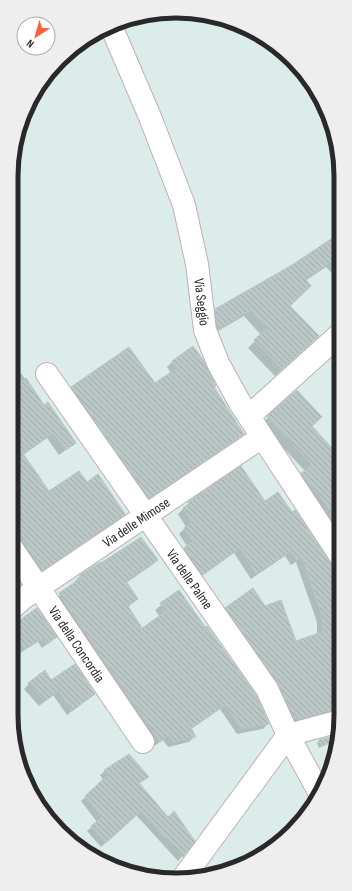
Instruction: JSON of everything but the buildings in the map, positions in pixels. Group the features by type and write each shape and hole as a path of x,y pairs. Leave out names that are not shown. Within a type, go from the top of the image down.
{"street":[{"name":"Via Seggio","path":"113,31 150,117 184,205 197,264 205,330 218,363 240,403 334,546"},
{"path":"249,416 334,339"},
{"name":"Via delle Palme","path":"47,374 267,689 288,735 317,788"},
{"name":"Via delle Mimose","path":"18,603 262,437"},
{"name":"Via della Concordia","path":"18,557 143,742"},
{"path":"187,873 288,735 334,723"}]}
